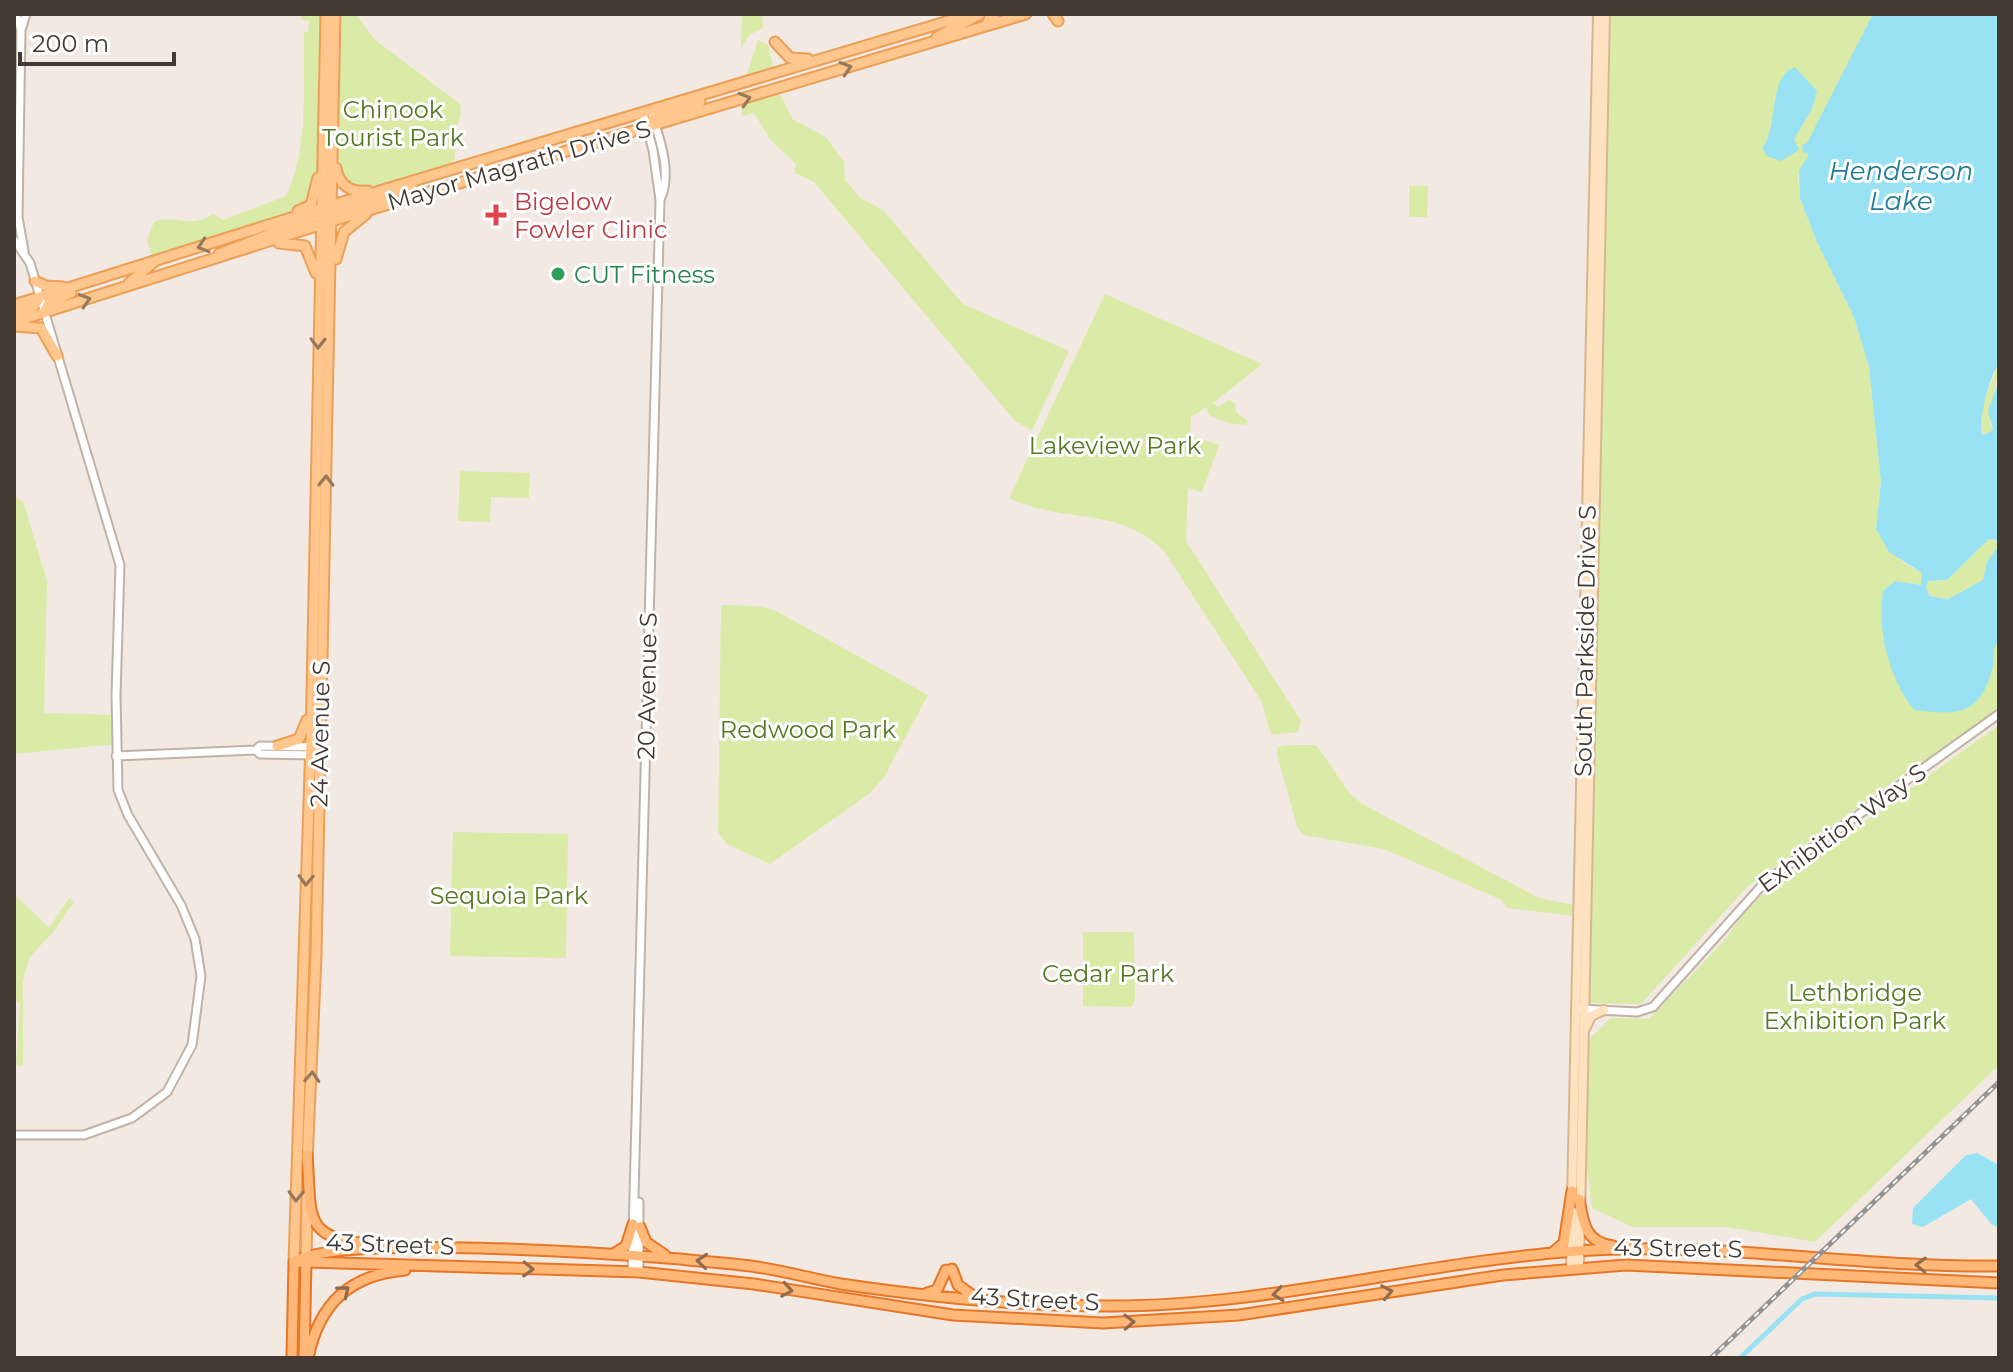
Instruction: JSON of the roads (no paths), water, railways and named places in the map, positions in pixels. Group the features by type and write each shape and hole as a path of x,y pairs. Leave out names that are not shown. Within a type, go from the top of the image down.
{"highway":[{"path":"307,1155 313,1219 323,1233 344,1242 406,1247"},
{"path":"1576,1195 1584,1228 1592,1238 1601,1244 1636,1250"},
{"path":"1549,1254 1564,1243 1576,1195"},
{"path":"613,1254 626,1246 637,1226"},
{"path":"637,1226 646,1242 671,1258"},
{"name":"43 Street S","path":"294,1262 406,1247 636,1255 756,1266 917,1295 990,1302 1132,1306 1240,1298 1458,1264 1576,1252 1636,1250 1999,1266"},
{"path":"306,1358 322,1316 345,1288 380,1273 455,1266 462,1249"},
{"path":"306,1259 306,1358"},
{"name":"43 Street S","path":"306,1259 635,1272 754,1284 965,1316 1103,1323 1239,1315 1475,1278 1575,1268 1691,1266 1999,1283"},
{"path":"292,1358 294,1262"},
{"path":"917,1295 937,1290 949,1270 962,1289 990,1302"}],"main road":[{"path":"252,230 311,205 318,179 323,119 326,14"},
{"path":"326,215 333,145 335,14"},
{"name":"Mayor Magrath Drive S","path":"14,305 252,230 418,195 650,119 739,84 972,14"},
{"path":"932,42 940,34 981,14"},
{"path":"987,25 990,16 995,14"},
{"name":"Mayor Magrath Drive S","path":"14,324 255,246 417,180 650,119 1026,14"},
{"path":"1053,14 1058,21 1060,14"},
{"name":"South Parkside Drive S","path":"1575,1268 1598,14"},
{"name":"South Parkside Drive S","path":"1576,1195 1583,1035 1580,1009 1605,14"},
{"path":"775,42 790,58 823,59"},
{"path":"323,119 326,215"},
{"path":"333,145 338,178 354,191 417,180"},
{"path":"207,262 229,247 399,194 429,177"},
{"path":"329,350 337,253 344,232 368,214 418,195"},
{"name":"24 Avenue S","path":"306,1259 315,751 312,701 320,284 326,215"},
{"name":"24 Avenue S","path":"294,1262 329,350 326,215"},
{"path":"255,246 289,242 305,246 320,284"},
{"path":"116,291 145,273 154,262"},
{"path":"44,313 49,303 111,276"},
{"path":"35,281 53,287 86,283"},
{"path":"14,315 34,306 40,297"},
{"path":"14,324 39,327 57,356"},
{"path":"277,746 299,739 312,701"},
{"path":"1583,1035 1589,1018 1604,1010"}],"street":[{"path":"14,1135 84,1135 132,1118 167,1092 192,1045 201,976 195,939 181,905 128,815 118,790 120,565 40,297 17,235 21,30 26,14 16,14 21,30"},
{"path":"981,14 987,25"},
{"name":"20 Avenue S","path":"635,1272 660,200 650,119"},
{"name":"Exhibition Way S","path":"1580,1009 1637,1012 1653,1007 1766,881 1999,714"},
{"path":"116,756 256,750 260,746 315,751"},
{"path":"256,750 260,754 315,751"}],"water":[{"name":"Henderson Lake","path":"1873,14 1999,14 1999,363 1985,399 1982,428 1983,435 1993,430 1988,411 1999,381 1999,640 1987,685 1973,705 1964,710 1914,710 1898,684 1887,654 1882,622 1883,591 1895,581 1921,585 1922,573 1889,552 1876,529 1881,482 1869,367 1854,317 1816,240 1800,198 1799,171 1809,154 1803,152 1802,145 1807,143","holes":["1989,539 1996,540 1998,546 1987,562 1983,580 1948,599 1930,596 1926,588 1928,581 1947,580"]},
{"path":"1795,67 1817,91 1812,109 1794,139 1799,150 1781,161 1767,156 1762,148 1770,128 1780,81"},
{"path":"1977,1153 1999,1165 1999,1228 1991,1224 1971,1199 1923,1227 1912,1224 1913,1208 1966,1155"}],"waterway":[{"path":"1740,1358 1802,1299 1815,1294 1999,1298"}],"railway":[{"path":"1711,1358 1999,1082"}],"place":[{"name":"Bigelow Fowler Clinic","path":"496,215"},
{"name":"CUT Fitness","path":"558,274"}],"park label":[{"name":"Chinook Tourist Park","path":"393,123"},
{"name":"Lakeview Park","path":"1115,445"},
{"name":"Redwood Park","path":"808,729"},
{"name":"Sequoia Park","path":"509,895"},
{"name":"Cedar Park","path":"1108,973"},
{"name":"Lethbridge Exhibition Park","path":"1855,1006"}]}
